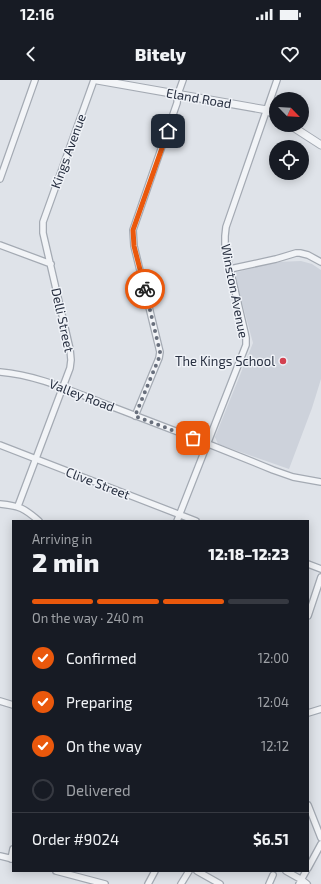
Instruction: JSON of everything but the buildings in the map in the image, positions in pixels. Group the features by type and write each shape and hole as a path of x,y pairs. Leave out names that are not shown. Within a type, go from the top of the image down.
{"street":[{"path":"0,179 35,80"},
{"name":"Kings Avenue","path":"43,222 94,80"},
{"name":"Eland Road","path":"97,80 267,110"},
{"path":"135,416 159,358 160,352 134,246 133,230 177,103 178,94 183,80"},
{"name":"Winston Avenue","path":"177,520 208,444 246,342 225,248 226,227 277,80"},
{"path":"301,132 321,145"},
{"name":"Delli Street","path":"18,506 70,368 71,356 43,233 43,222"},
{"path":"0,245 51,264"},
{"path":"230,269 296,253 308,255 321,262"},
{"name":"Valley Road","path":"0,372 34,377 288,475 321,482"},
{"name":"Clive Street","path":"0,445 194,520"},
{"path":"0,504 18,506 38,520"},
{"path":"309,564 321,569"},
{"path":"309,613 321,577"},
{"path":"0,701 12,705"},
{"path":"309,712 321,709"},
{"path":"309,807 321,838"},
{"path":"309,866 321,844"},
{"path":"0,856 12,859"},
{"path":"63,872 76,874 105,884"},
{"path":"148,884 154,872"},
{"path":"181,884 189,872"},
{"path":"199,872 220,884"},
{"path":"287,872 300,882 307,884"},
{"path":"300,882 305,872"},
{"path":"269,884 273,875"}],"shaded area":[{"name":"The Kings School","path":"301,261 312,264 321,270 321,379 312,408 289,469 218,444 215,437 253,343 234,273 276,262"}],"way so far":[{"path":"145,289 160,352 159,358 135,416 193,438"}],"place":[{"name":"The Kings School","path":"283,361"}],"route":[{"path":"145,289 134,246 133,230 168,131"}]}
